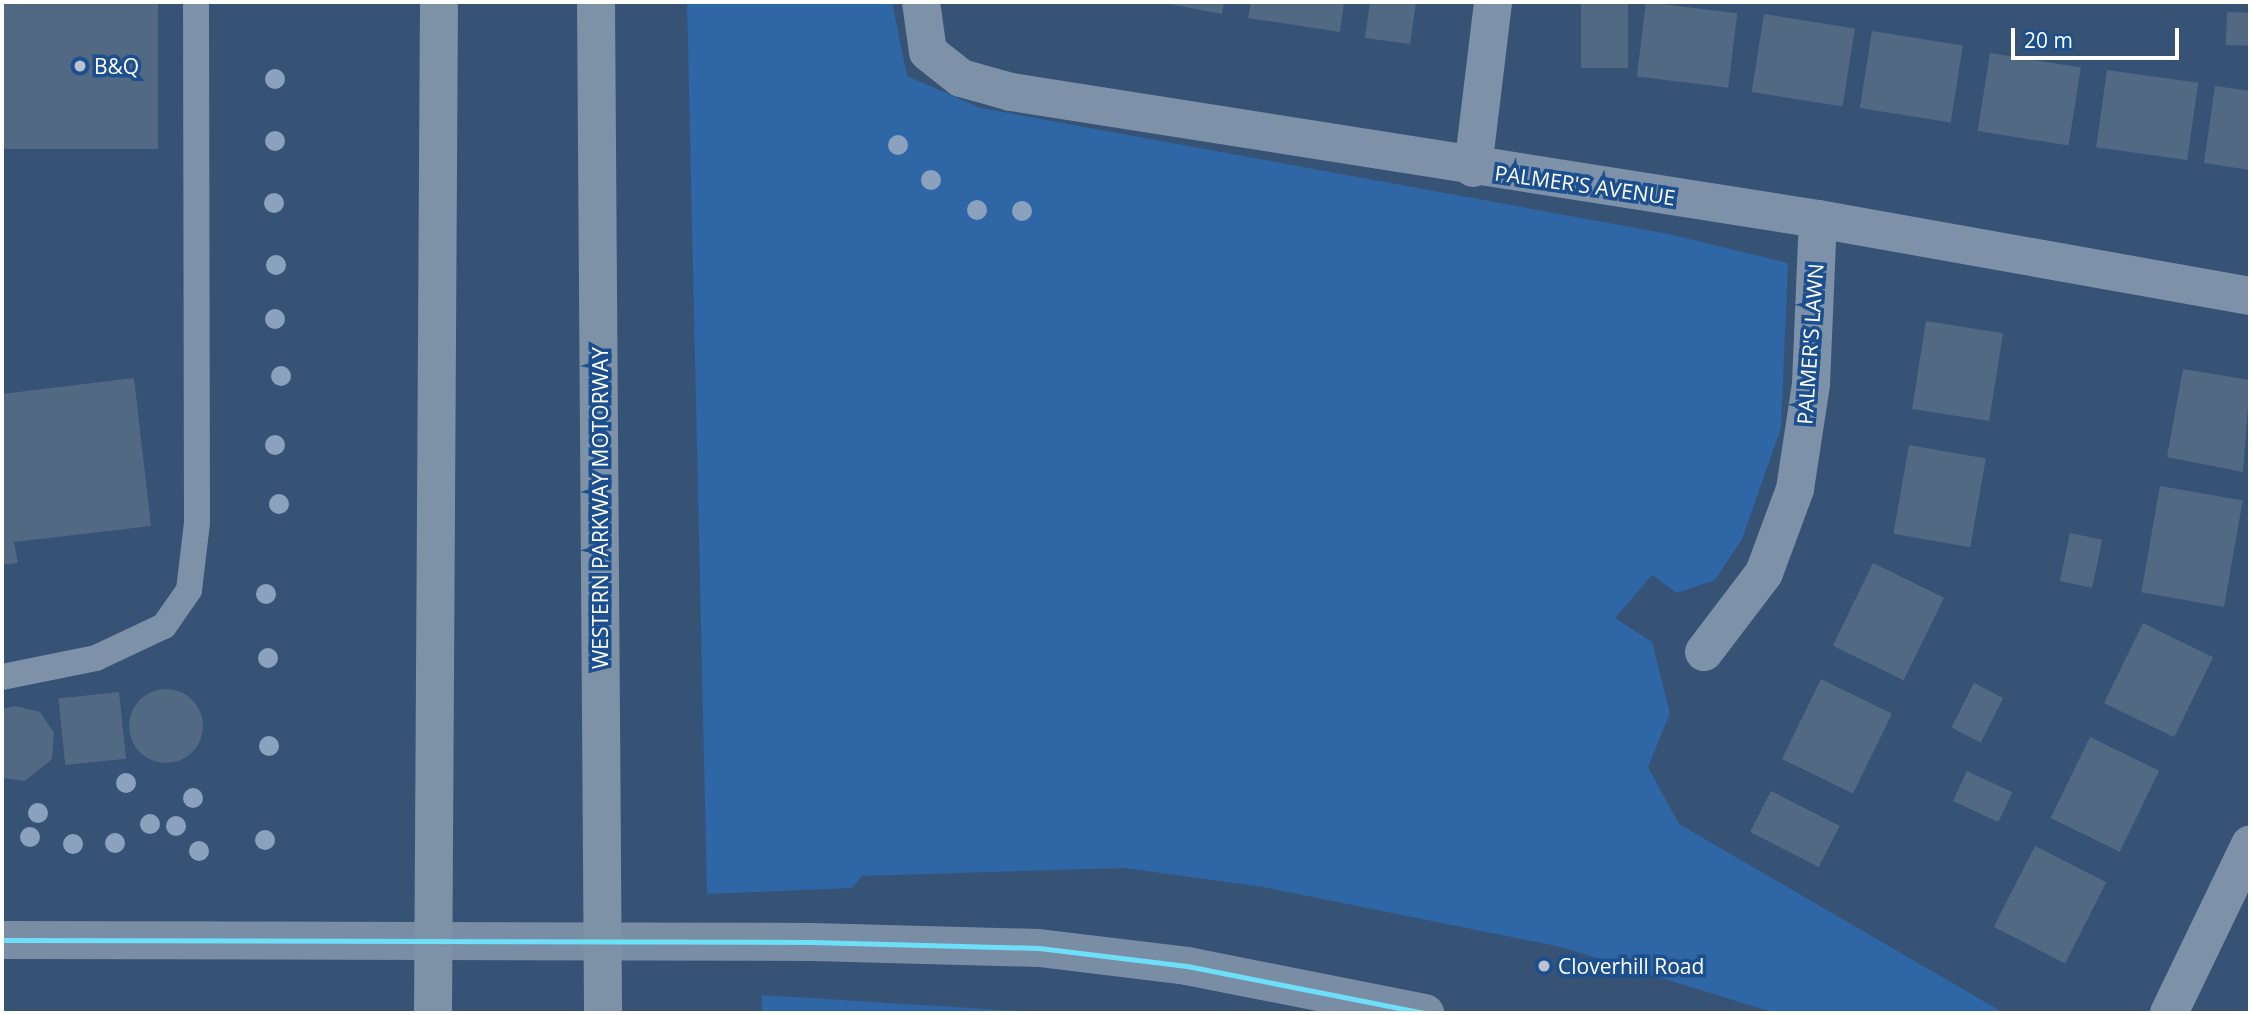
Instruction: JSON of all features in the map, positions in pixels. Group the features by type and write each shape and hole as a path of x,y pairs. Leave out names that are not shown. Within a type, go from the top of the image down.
{"highway":[{"path":"433,1013 439,2"},
{"name":"WESTERN PARKWAY MOTORWAY","path":"596,2 603,1013"}],"main road":[{"path":"2,940 812,942 1039,948 1186,966 1425,1013"}],"street":[{"name":"PALMER'S AVENUE","path":"921,2 928,52 961,78 1011,92 1473,168 1818,219 2250,296"},
{"path":"1473,168 1493,2"},
{"name":"PALMER'S LAWN","path":"1704,652 1764,573 1795,489 1811,384 1818,219"},
{"path":"2169,1013 2250,845"}],"lane":[{"path":"2,677 107,653 164,626 189,590 197,523 196,2"}],"shaded area":[{"path":"687,2 892,2 907,76 981,108 1669,234 1788,263 1781,428 1742,539 1715,580 1677,593 1652,575 1615,618 1652,642 1670,713 1648,767 1679,824 2004,1013 1775,1013 1561,947 1263,887 1124,868 862,876 852,888 707,894"},
{"path":"762,995 1050,1013 762,1013"}],"building":[{"name":"B&Q","path":"2,2 158,2 158,149 2,149"},
{"path":"1159,2 1224,2 1222,14"},
{"path":"1251,2 1344,2 1340,32 1248,18"},
{"path":"1370,2 1416,2 1410,44 1365,38"},
{"path":"1581,2 1628,2 1628,68 1581,68"},
{"path":"1646,2 1737,13 1728,88 1637,76"},
{"path":"2227,12 2250,13 2249,46 2226,45"},
{"path":"1764,14 1855,28 1843,106 1752,92"},
{"path":"1872,31 1963,45 1951,122 1860,108"},
{"path":"1990,53 2081,67 2069,145 1978,131"},
{"path":"2107,70 2198,83 2187,160 2096,147"},
{"path":"2215,86 2250,91 2250,170 2204,163"},
{"path":"1926,321 2003,333 1989,421 1912,409"},
{"path":"2183,369 2250,380 2243,472 2167,457"},
{"path":"134,378 151,526 14,542 18,563 2,565 2,394"},
{"path":"1909,445 1986,459 1970,547 1893,534"},
{"path":"2160,486 2243,501 2224,607 2141,592"},
{"path":"2070,533 2102,540 2092,588 2060,581"},
{"path":"1873,563 1944,598 1904,680 1833,646"},
{"path":"2143,623 2213,657 2174,737 2104,703"},
{"path":"1821,679 1892,714 1853,794 1782,759"},
{"path":"1974,683 2003,698 1981,743 1951,728"},
{"path":"159,689 173,689 187,695 197,705 203,726 201,740 187,757 173,763 159,763 145,757 135,747 129,733 129,719 135,705 145,695"},
{"path":"119,692 126,759 65,765 58,698"},
{"path":"15,706 40,712 54,733 52,759 25,781 2,778 2,709"},
{"path":"2090,737 2159,771 2120,852 2051,818"},
{"path":"1967,771 2012,792 1998,822 1953,801"},
{"path":"1771,791 1840,826 1819,867 1750,832"},
{"path":"2035,846 2106,882 2065,963 1994,927"}],"transit line":[{"path":"2,940 812,942 1039,948 1187,966 1425,1013"}],"place":[{"name":"B&Q","path":"80,66"},
{"name":"Cloverhill Road","path":"1544,966"}]}
